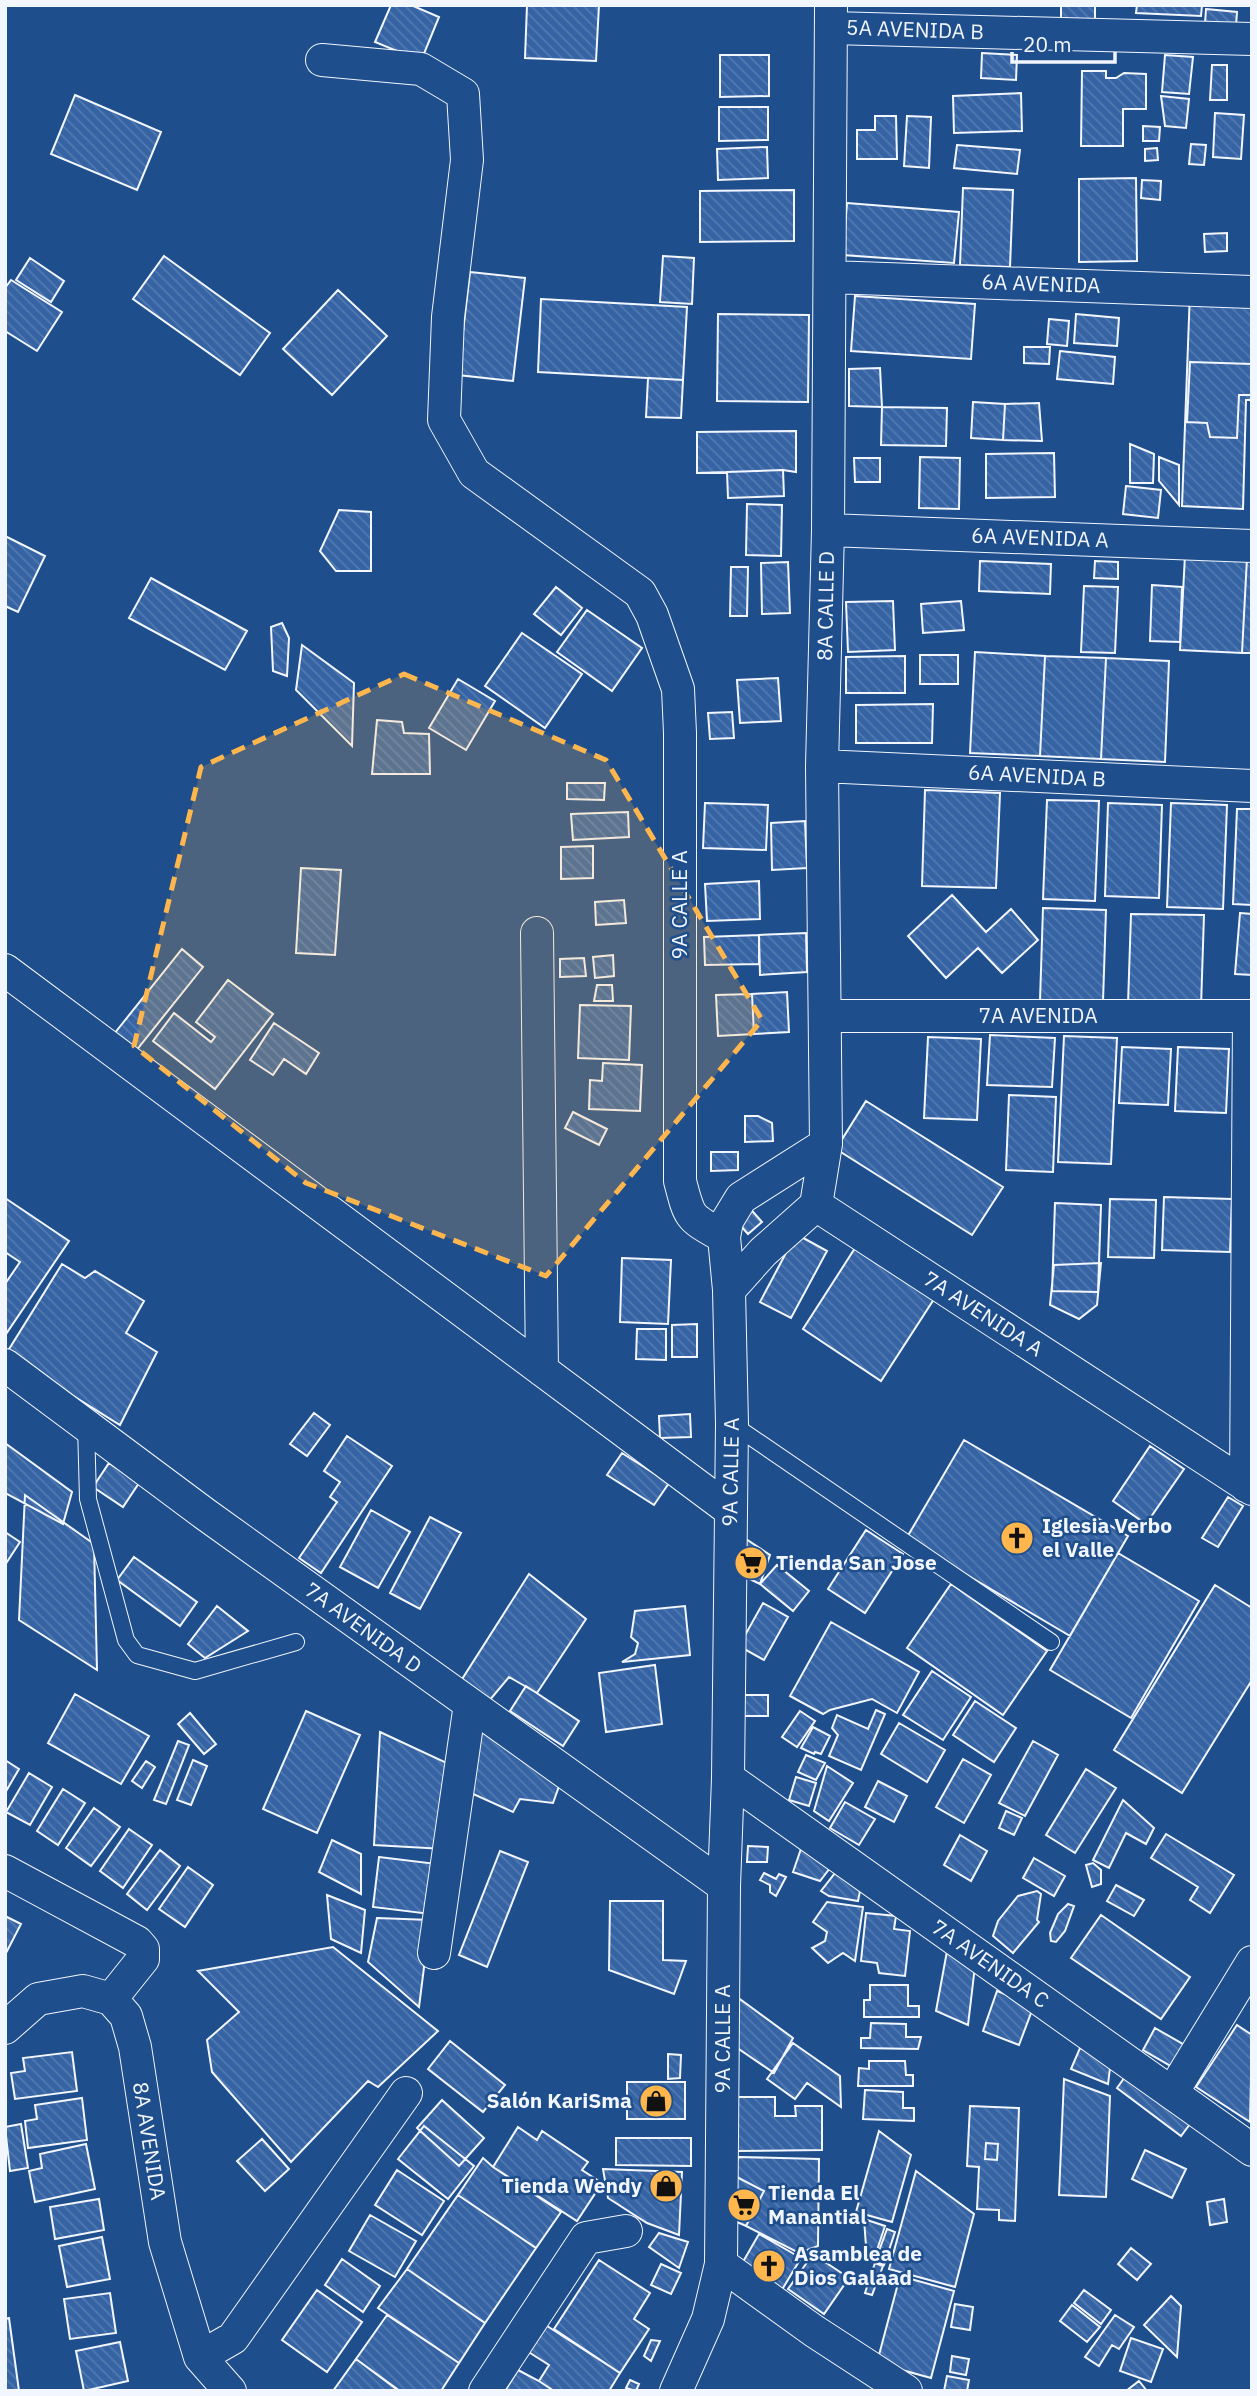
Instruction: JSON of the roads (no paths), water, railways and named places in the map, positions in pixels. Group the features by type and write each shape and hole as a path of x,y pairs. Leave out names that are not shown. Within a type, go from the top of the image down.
{"street":[{"name":"5A AVENIDA B","path":"831,16 1252,39"},
{"name":"8A CALLE D","path":"816,1205 826,1144 822,766 828,530 831,16"},
{"name":"9A CALLE A","path":"322,60 421,69 463,94 467,160 448,317 444,420 474,473 640,593 652,615 678,689 680,1181 688,1212 724,1237 729,1290 732,1424 721,2264 708,2319 676,2391"},
{"name":"6A AVENIDA","path":"830,277 1252,292"},
{"name":"6A AVENIDA A","path":"828,530 1252,546"},
{"name":"6A AVENIDA B","path":"822,766 1252,786"},
{"path":"537,933 541,1370"},
{"path":"5,970 730,1510"},
{"name":"7A AVENIDA","path":"825,1016 1250,1016"},
{"path":"1249,1488 1250,1016"},
{"path":"724,1237 727,1221 741,1198 826,1144"},
{"path":"729,1290 763,1252 816,1205"},
{"name":"7A AVENIDA A","path":"816,1205 1249,1488"},
{"name":"7A AVENIDA D","path":"5,1365 205,1514 724,1886"},
{"path":"434,1953 470,1704"},
{"name":"7A AVENIDA C","path":"728,1778 1252,2150"},
{"path":"5,1871 137,1942 143,1949 143,1959 111,1999 83,1991 38,1999 5,2028"},
{"path":"1172,2093 1243,1999 1252,1962"},
{"name":"8A AVENIDA","path":"111,1999 126,2016 135,2047 165,2242 200,2357 230,2391"},
{"path":"200,2357 233,2338 406,2093"},
{"path":"485,2391 586,2238 626,2231"},
{"path":"721,2264 814,2331 906,2391"}],"lane":[{"path":"732,1424 1051,1642"},
{"path":"86,1425 88,1499 126,1640 137,1655 195,1671 296,1642"}],"place":[{"name":"Iglesia Verbo el Valle","path":"1017,1538"},
{"name":"Tienda San Jose","path":"751,1563"},
{"name":"Salón KariSma","path":"656,2101"},
{"name":"Tienda Wendy","path":"666,2186"},
{"name":"Tienda El Manantial","path":"744,2205"},
{"name":"Asamblea de Dios Galaad","path":"769,2266"}]}
